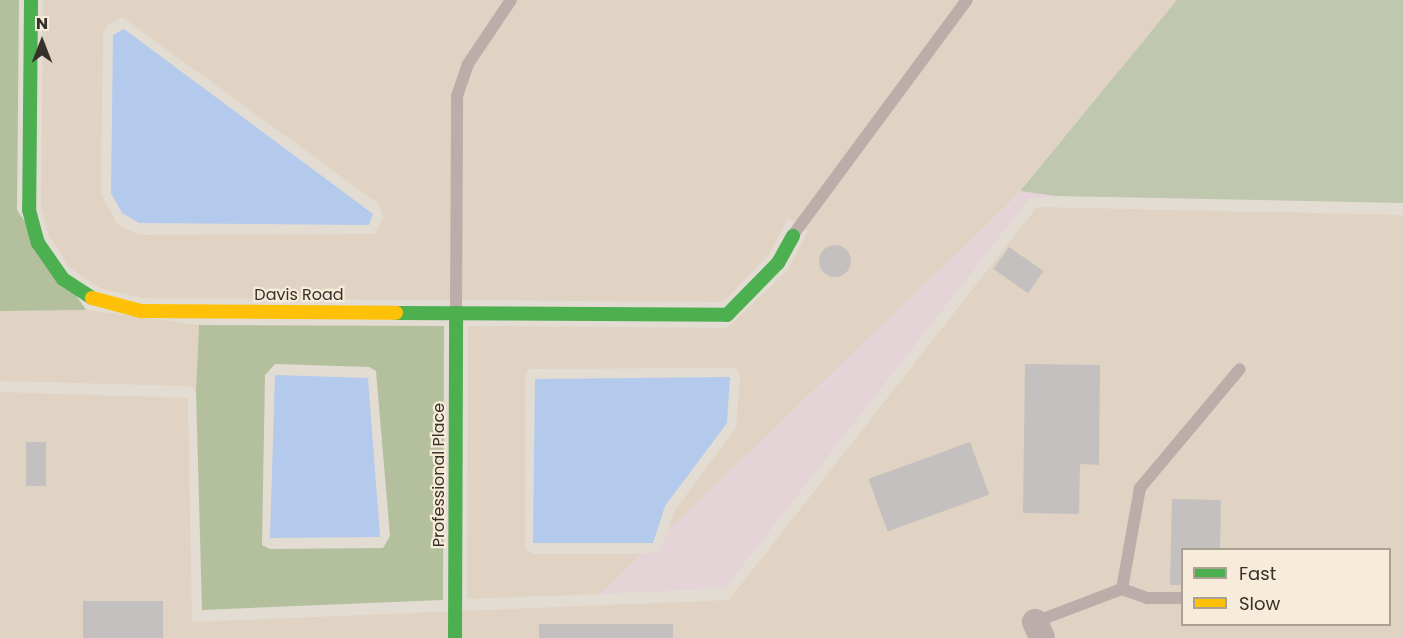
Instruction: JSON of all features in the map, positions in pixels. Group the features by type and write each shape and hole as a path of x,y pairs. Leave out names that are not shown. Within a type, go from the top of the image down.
{"street":[{"name":"Davis Road","path":"31,0 29,210 38,243 63,279 98,302 141,311 727,315 778,263 793,236"},
{"name":"Professional Place","path":"455,638 456,313"}],"lane":[{"path":"456,313 457,96 468,64 511,0"},
{"path":"793,236 967,0"},
{"path":"1122,589 1140,488 1240,369"},
{"path":"1039,630 1122,589 1147,598 1181,598"}],"shaded area":[{"path":"43,0 1177,0 1010,202 669,529 674,512 736,427 740,378 736,368 529,369 525,378 525,549 533,554 641,554 600,594 467,599 468,326 727,328 788,270 808,231 788,218 769,255 723,302 142,298 102,289 71,269 49,236 41,208","holes":["122,17 379,204 383,218 375,234 139,235 117,224 101,193 103,35 106,27"]},
{"path":"1020,191 1056,196 1029,199 725,588 600,594 641,554 658,552 669,529"},
{"path":"1037,207 1403,215 1403,638 0,638 0,392 188,398 192,622 729,600"},
{"path":"86,310 199,325 196,391 189,386 0,381 0,311"}],"green space":[{"path":"0,0 19,0 17,210 86,310 0,311"},
{"path":"1177,0 1403,0 1403,203 1056,196 1020,191"},
{"path":"199,325 444,326 443,600 202,610 196,391","holes":["275,364 369,367 376,371 390,536 383,548 270,549 262,545 265,375"]}],"water":[{"path":"124,29 373,214 369,225 139,223 122,213 111,193 113,35"},
{"path":"275,375 368,378 380,537 270,538"},
{"path":"730,377 727,423 665,506 653,543 533,543 535,379"}],"building":[{"path":"835,245 847,249 851,261 847,273 835,277 823,273 819,261 823,249"},
{"path":"1009,247 1043,271 1028,293 994,269"},
{"path":"1025,364 1100,365 1099,465 1080,464 1079,514 1023,513"},
{"path":"26,442 46,442 46,486 26,486"},
{"path":"970,442 989,495 888,532 869,479"},
{"path":"1172,499 1221,500 1220,548 1181,548 1181,585 1170,585"},
{"path":"83,601 163,601 163,638 83,638"},
{"path":"539,624 673,624 673,638 539,638"}],"traffic: fast":[{"path":"31,0 29,210 38,243 63,279 92,298"},
{"path":"396,313 727,315 778,263 793,236"},
{"path":"455,638 456,313"}],"traffic: slow":[{"path":"92,298 141,311 396,313"}]}
